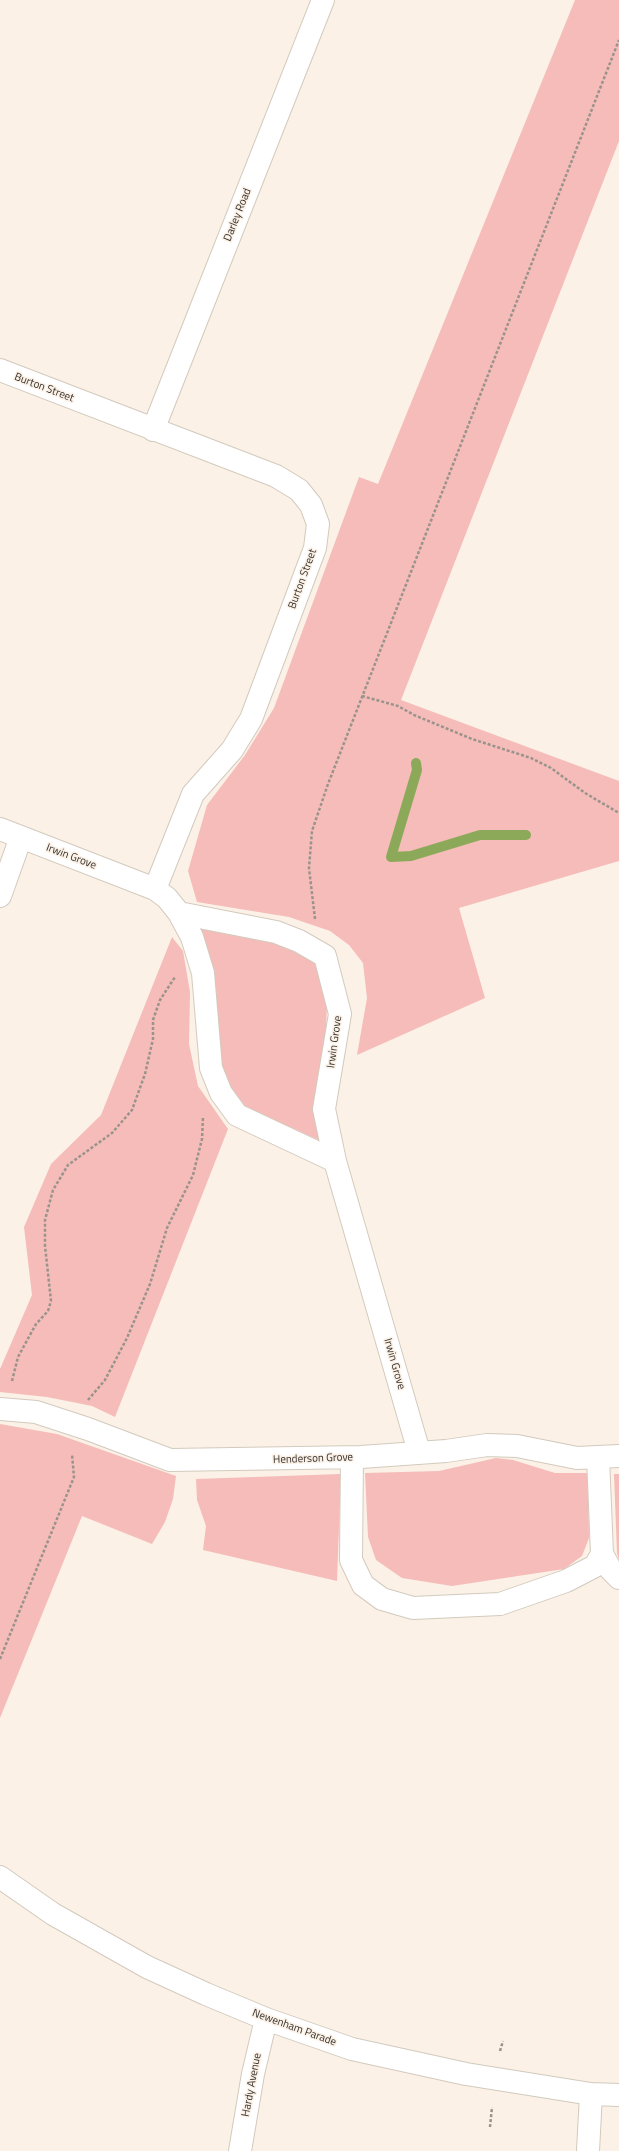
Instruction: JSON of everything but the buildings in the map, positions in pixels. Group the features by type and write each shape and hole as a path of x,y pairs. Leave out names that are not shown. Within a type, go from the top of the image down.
{"street":[{"name":"Darley Road","path":"153,430 323,0"},
{"name":"Burton Street","path":"0,370 276,476 300,490 311,505 318,524 315,548 251,719 232,750 193,794 155,889"},
{"name":"Irwin Grove","path":"0,829 155,889 167,898 192,937 203,973 211,1068 221,1094 237,1115 335,1161"},
{"path":"0,896 21,837"},
{"name":"Irwin Grove","path":"178,913 276,932 299,941 325,956 340,1014 324,1109 335,1161 419,1452"},
{"name":"Henderson Grove","path":"7,1409 36,1412 170,1460 352,1458 419,1452 446,1452 487,1445 517,1446 576,1458 608,1456"},
{"path":"352,1458 350,1560 363,1585 382,1599 413,1608 500,1604 572,1578 595,1566 602,1554 608,1456"},
{"path":"602,1554 611,1570 619,1578"},
{"name":"Newenham Parade","path":"0,1877 53,1914 147,1967 266,2019 352,2049 466,2074 591,2094 619,2095"},
{"name":"Hardy Avenue","path":"240,2151 253,2074 266,2019"},
{"path":"588,2151 591,2094"}],"path":[{"path":"313,949 316,911 310,868 312,831 362,696 619,40"},
{"path":"362,696 398,706 414,715 472,739 531,758 551,768 585,793 619,813"},
{"path":"7,1409 18,1357 36,1324 48,1311 51,1301 45,1246 45,1220 53,1190 68,1165 112,1133 132,1110 145,1074 153,1039 153,1020 160,1000 175,976 199,961"},
{"path":"0,1658 74,1477 71,1446 88,1400 105,1380 127,1338 150,1284 167,1228 193,1175 202,1139 203,1108 215,1080"}],"shaded area":[{"path":"575,0 619,0 619,141 401,700 619,781 619,861 459,908 485,998 357,1055 367,998 363,963 349,945 330,931 289,917 197,902 188,871 207,805 245,755 274,708 359,477 378,484"},
{"path":"197,925 291,946 318,965 327,1005 326,1029 314,1103 323,1142 245,1107 229,1088 218,1052 215,985"},
{"path":"172,937 183,951 190,992 189,1044 198,1086 228,1129 115,1417 92,1406 47,1397 0,1392 0,1369 32,1295 24,1227 51,1164 101,1115"},
{"path":"0,1424 57,1434 176,1476 173,1499 165,1522 152,1544 82,1516 0,1718"},
{"path":"496,1458 513,1460 555,1473 588,1473 589,1538 582,1556 564,1569 452,1586 402,1578 376,1560 368,1537 365,1473 439,1471"},
{"path":"341,1474 337,1581 203,1550 206,1526 197,1500 196,1479"},
{"path":"614,1474 619,1474 619,1560 617,1553"}],"waterway":[{"path":"416,763 417,770 391,857 411,856 480,835 526,835"}]}
